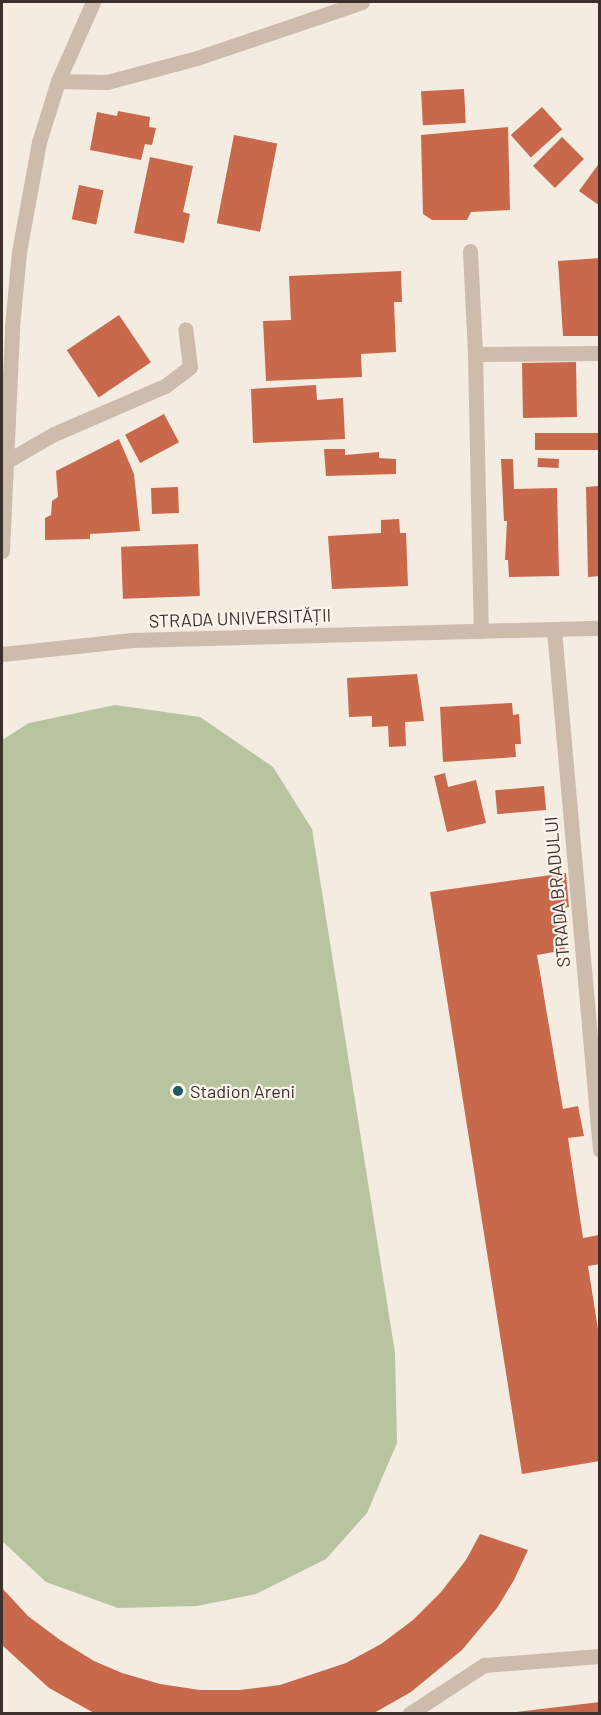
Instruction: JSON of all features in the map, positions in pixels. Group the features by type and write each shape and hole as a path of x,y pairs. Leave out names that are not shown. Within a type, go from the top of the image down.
{"street":[{"path":"2,551 12,327 19,252 39,142 58,81 93,2"},
{"path":"58,81 107,82 197,58 362,2"},
{"path":"470,251 475,354 481,631"},
{"path":"7,460 54,434 165,386 190,367 185,329"},
{"path":"475,354 600,353"},
{"name":"STRADA UNIVERSITĂȚII","path":"2,654 132,640 600,628"},
{"name":"STRADA BRADULUI","path":"554,630 600,1150"},
{"path":"409,1713 484,1665 600,1656"}],"green space":[{"name":"Stadion Areni","path":"115,705 200,717 273,767 312,829 395,1353 397,1443 367,1513 326,1559 256,1594 197,1606 118,1608 46,1582 2,1541 2,740 29,723"}],"building":[{"path":"464,89 466,123 423,125 421,91"},
{"path":"542,107 562,129 531,157 511,135"},
{"path":"118,111 150,117 149,127 156,128 152,145 145,144 141,160 90,150 97,112 117,116"},
{"path":"508,127 510,210 471,212 467,220 432,220 423,214 421,135"},
{"path":"234,135 277,143 260,232 217,223"},
{"path":"562,137 584,159 555,188 533,166"},
{"path":"150,157 193,166 183,212 190,214 184,243 134,233"},
{"path":"600,162 600,206 579,191"},
{"path":"79,185 103,190 96,224 72,219"},
{"path":"600,258 600,336 563,336 558,261"},
{"path":"401,271 402,302 394,302 396,352 361,354 362,377 266,381 263,321 291,320 289,276"},
{"path":"119,315 151,362 99,397 67,350"},
{"path":"576,362 577,417 523,418 522,363"},
{"path":"316,385 317,400 343,398 345,439 253,443 251,389"},
{"path":"164,414 179,442 140,463 125,435"},
{"path":"535,433 600,433 600,450 535,450"},
{"path":"119,439 134,474 140,531 90,534 90,539 45,540 45,518 51,515 52,501 58,497 56,471"},
{"path":"324,449 345,449 345,455 379,452 379,458 396,459 396,474 326,476"},
{"path":"538,458 559,459 559,468 538,467"},
{"path":"501,459 513,459 514,489 557,488 559,576 509,577 508,560 505,560 507,521 504,521"},
{"path":"600,486 600,576 588,577 586,487"},
{"path":"178,487 179,513 152,514 151,488"},
{"path":"399,519 400,533 406,533 408,586 332,589 328,536 381,533 381,520"},
{"path":"198,544 200,596 123,599 121,547"},
{"path":"417,674 424,721 405,722 406,746 389,747 388,726 372,727 372,716 349,717 347,678"},
{"path":"512,703 513,715 519,714 521,744 515,744 516,757 443,762 440,707"},
{"path":"445,773 448,787 476,780 486,823 447,832 434,776"},
{"path":"544,786 546,810 497,814 495,790"},
{"path":"566,873 569,907 562,908 565,950 537,955 563,1109 578,1106 584,1136 568,1138 583,1238 599,1235 600,1239 600,1264 588,1266 600,1342 600,1461 522,1474 430,892"},
{"path":"480,1534 528,1550 514,1580 497,1608 462,1650 411,1692 374,1713 94,1713 49,1688 2,1645 2,1588 28,1616 60,1640 94,1661 122,1673 160,1684 200,1690 240,1690 280,1685 346,1663 381,1644 413,1620 441,1592 466,1560"},
{"path":"600,1702 600,1713 516,1713 516,1712"}],"place":[{"name":"Stadion Areni","path":"178,1091"}]}
